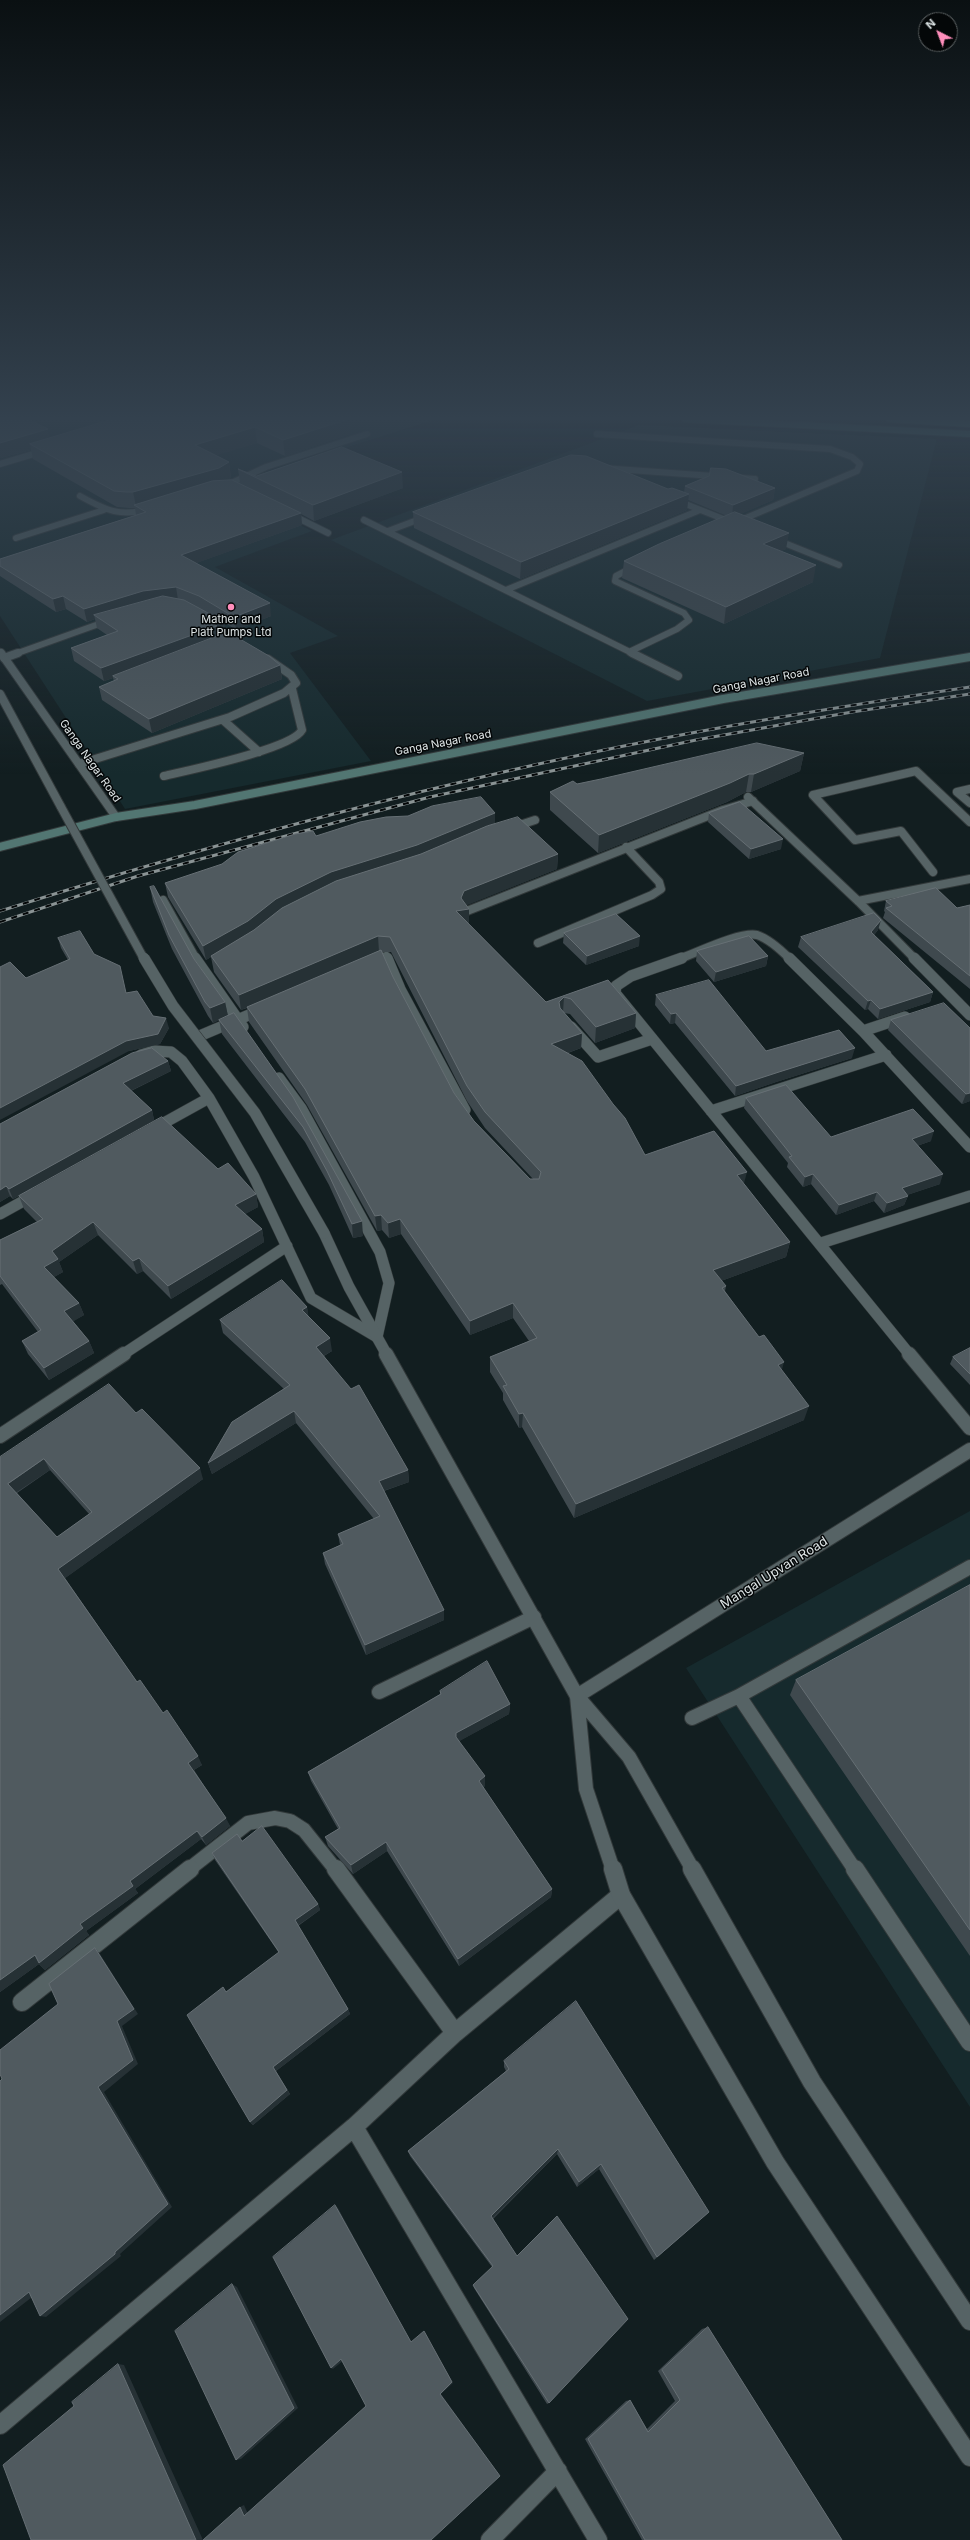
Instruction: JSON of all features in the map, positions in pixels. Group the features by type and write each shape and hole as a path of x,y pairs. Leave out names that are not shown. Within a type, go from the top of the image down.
{"main road":[{"name":"Ganga Nagar Road","path":"116,817 195,805 746,694 970,656"},
{"path":"0,847 116,817"}],"street":[{"path":"399,538 678,676"},
{"path":"506,590 633,538"},
{"path":"771,538 839,565"},
{"path":"629,652 677,629 689,620 684,613 615,581 621,573 643,562"},
{"path":"1,657 118,618"},
{"path":"78,764 223,720 280,697 292,689 296,683 291,676 259,653"},
{"name":"Ganga Nagar Road","path":"1,657 116,817"},
{"path":"164,776 259,752 289,742 299,736 302,730 292,689"},
{"path":"0,694 146,964 173,1006 255,1113 324,1234 377,1337 577,1696 629,1757 812,2082 970,2321"},
{"path":"223,720 259,752"},
{"path":"933,872 901,831 855,840 813,795 916,771 970,822"},
{"path":"970,789 957,792 970,803"},
{"path":"467,911 626,847 751,799 858,901 970,1015"},
{"path":"499,831 535,820"},
{"path":"538,943 652,895 661,889 659,882 626,847"},
{"path":"858,901 970,879"},
{"path":"163,900 250,1038"},
{"path":"970,1147 863,1031 779,948 756,936 742,936 621,981 616,986 615,993 821,1243 970,1428"},
{"path":"358,968 386,956 400,989 461,1105 473,1121"},
{"path":"941,1005 955,1001"},
{"path":"197,1038 273,1004"},
{"path":"863,1031 912,1015"},
{"path":"564,1019 598,1057 652,1039"},
{"path":"132,1057 154,1051 170,1052 182,1061 209,1098 254,1177 311,1298 377,1337"},
{"path":"711,1111 886,1055"},
{"path":"271,1067 302,1108 380,1252 389,1283 377,1337"},
{"path":"146,1133 209,1098"},
{"path":"0,1214 49,1187"},
{"path":"821,1243 970,1196"},
{"path":"0,1436 287,1246"},
{"name":"Mangal Upvan Road","path":"577,1696 970,1450"},
{"path":"692,1718 739,1696 970,1567"},
{"path":"379,1692 534,1617"},
{"path":"577,1696 586,1789 621,1895 775,2162 970,2458"},
{"path":"739,1696 970,2042"},
{"path":"22,2002 248,1823 274,1817 298,1823 312,1837 455,2033"},
{"path":"0,2425 354,2127 455,2033 621,1895"},
{"path":"354,2127 598,2540"},
{"path":"490,2540 558,2470"}],"shaded area":[{"name":"Mather and Platt Pumps Ltd","path":"0,538 294,538 215,567 338,636 290,653 371,761 125,809 0,616"},
{"path":"338,538 911,538 880,658 647,701 331,540"},
{"path":"970,1511 970,2107 686,1668"}],"building":[{"path":"67,538 231,538 181,555 270,603 234,617 199,596 176,587 143,591 84,609 63,596 53,599 0,566 0,559"},
{"path":"468,538 581,538 521,562"},
{"path":"674,538 778,538 763,544 816,565 726,607 624,561"},
{"path":"163,596 184,600 223,621 214,624 217,626 101,668 71,648 118,631 94,615"},
{"path":"228,632 269,656 280,665 149,719 99,687 118,679 113,676"},
{"path":"757,743 804,753 599,835 550,792 573,781 577,784"},
{"path":"481,797 495,813 417,845 331,872 276,899 248,921 203,946 165,883 222,864 238,852 295,834 313,831 316,836 360,822 386,817 408,816 432,806"},
{"path":"740,802 783,839 751,849 709,813"},
{"path":"518,817 558,854 464,891 461,898 469,909 456,911 546,1002 608,980 636,1013 596,1027 571,999 564,997 559,1002 560,1008 582,1033 551,1044 582,1061 625,1118 645,1155 714,1131 747,1172 737,1175 790,1242 713,1270 726,1286 722,1288 759,1337 764,1335 784,1362 778,1365 809,1406 576,1504 523,1413 519,1414 503,1386 507,1385 490,1357 537,1338 513,1303 470,1321 400,1219 388,1223 381,1215 375,1216 305,1089 247,1007 381,950 393,977 454,1093 474,1121 530,1179 539,1179 541,1172 485,1112 467,1086 390,937 378,936 239,995 211,956 254,930 282,908 336,881 421,854 487,826"},
{"path":"154,886 194,959 225,1002 210,1008 205,1002 169,935 150,887"},
{"path":"936,888 957,908 970,905 970,976 886,908 892,906 886,901"},
{"path":"874,913 881,920 871,932 933,992 880,1009 871,1000 868,1001 801,937"},
{"path":"616,914 640,936 587,956 564,933"},
{"path":"80,931 94,954 120,966 126,993 137,991 153,1016 166,1018 158,1034 126,1041 0,1108 0,967 10,962 26,978 70,959 58,938"},
{"path":"749,936 768,956 716,972 697,951"},
{"path":"709,980 766,1051 839,1030 855,1048 736,1086 676,1013 671,1014 656,995"},
{"path":"944,1003 970,1028 970,1093 966,1094 891,1020"},
{"path":"234,1013 293,1097 362,1221 352,1224 327,1171 303,1127 219,1020"},
{"path":"152,1048 168,1061 123,1083 152,1110 9,1189 6,1186 0,1190 0,1124 132,1053"},
{"path":"786,1085 831,1137 913,1109 934,1131 912,1139 943,1174 902,1188 908,1196 887,1203 877,1192 839,1205 813,1174 805,1177 789,1157 792,1156 746,1098"},
{"path":"162,1117 218,1169 228,1163 256,1194 235,1205 262,1229 168,1286 139,1258 133,1261 93,1222 52,1251 58,1259 44,1267 79,1303 64,1311 89,1341 44,1368 22,1341 41,1330 0,1276 0,1240 43,1219 19,1196"},
{"path":"282,1280 307,1307 302,1310 330,1338 316,1347 351,1389 359,1385 408,1470 379,1481 444,1610 365,1645 323,1553 343,1544 338,1534 380,1516 294,1411 208,1463 232,1422 290,1385 220,1320"},
{"path":"970,1348 970,1374 953,1357"},
{"path":"109,1384 136,1413 142,1409 200,1468 58,1569 137,1682 140,1680 163,1713 167,1710 198,1756 188,1763 226,1818 202,1837 197,1831 130,1881 133,1886 80,1924 83,1928 39,1963 35,1955 0,1980 0,1457","holes":["44,1459 92,1512 57,1537 8,1484"]},
{"path":"970,1585 970,1930 796,1680"},
{"path":"487,1661 510,1704 456,1733 456,1737 485,1776 479,1781 552,1889 458,1959 386,1842 351,1865 325,1837 340,1828 308,1772 441,1694 440,1691"},
{"path":"262,1826 318,1904 295,1920 348,2009 273,2067 287,2090 250,2122 187,2015 223,1987 226,1992 279,1952 212,1853 237,1834 242,1841"},
{"path":"95,1948 134,2009 117,2021 133,2060 98,2087 168,2204 115,2252 115,2254 40,2316 29,2292 0,2315 0,2081 2,2079 0,2074 0,2050 58,2004 49,1984"},
{"path":"576,2001 709,2212 657,2257 601,2164 579,2182 558,2149 491,2216 517,2256 557,2216 628,2319 549,2403 473,2285 493,2266 408,2151 509,2069 504,2061"},
{"path":"335,2205 411,2342 424,2331 452,2382 440,2394 500,2476 431,2540 203,2540 240,2507 244,2516 366,2406 341,2359 331,2368 273,2257"},
{"path":"232,2284 294,2408 236,2460 175,2331"},
{"path":"708,2327 842,2540 645,2540 588,2439 630,2400 648,2432 680,2400 662,2370"},
{"path":"118,2364 196,2540 31,2540 3,2465 74,2406 72,2402"}],"railway":[{"path":"0,911 119,874 297,824 417,793 539,764 723,727 970,687"},
{"path":"0,922 138,876 430,797 696,740 852,712 970,694"}],"place":[{"name":"Mather and Platt Pumps Ltd","path":"231,607"}]}
